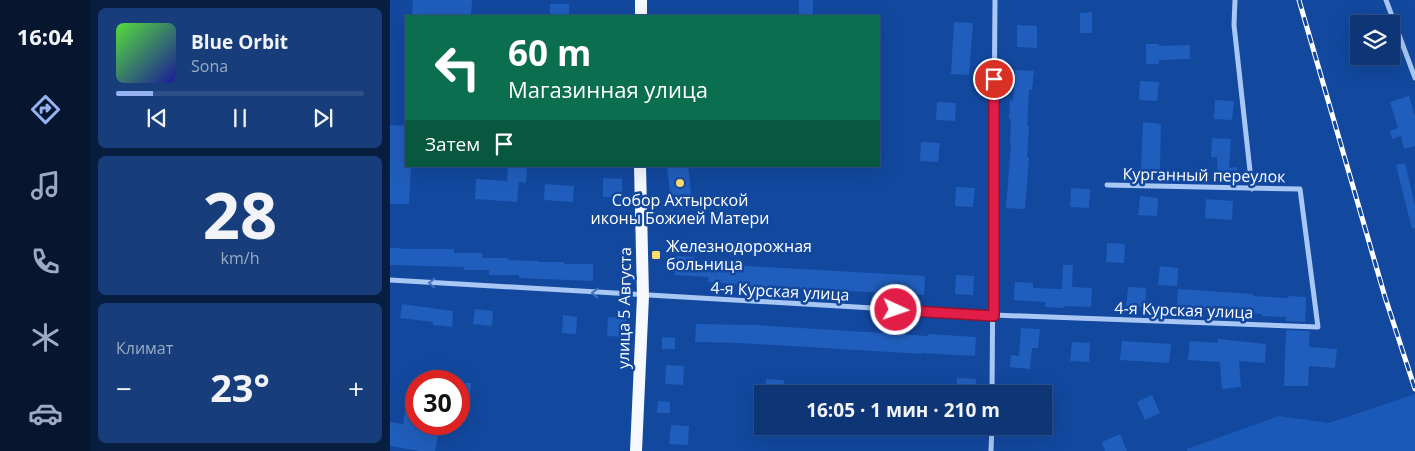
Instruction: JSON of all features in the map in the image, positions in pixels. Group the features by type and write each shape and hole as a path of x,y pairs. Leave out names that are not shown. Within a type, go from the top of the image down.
{"main road":[{"path":"641,0 641,15"},
{"name":"улица 5 Августа","path":"636,451 643,296 640,167"}],"street":[{"path":"992,385 995,0"},
{"path":"1235,0 1234,25 1252,189"},
{"path":"1386,0 1415,78"},
{"name":"Курганный переулок","path":"1107,185 1300,189 1318,327"},
{"name":"4-я Курская улица","path":"390,280 994,316 1318,327"},
{"path":"991,451 992,435"}],"shaded area":[{"path":"1415,394 1415,451 1187,451 1187,449 1279,416 1329,423"}],"building":[{"path":"413,0 472,0 471,15 412,15"},
{"path":"799,0 813,0 813,14 799,14"},
{"path":"550,4 569,4 569,15 550,15"},
{"path":"1092,12 1092,33 1080,33 1080,13"},
{"path":"954,22 973,23 969,75 951,74"},
{"path":"1017,25 1037,26 1037,48 1017,47"},
{"path":"1146,44 1159,44 1159,46 1190,45 1190,59 1159,60 1159,64 1146,64"},
{"path":"1015,70 1034,71 1032,90 1029,90 1027,157 1029,157 1025,209 1006,208 1011,144 1010,100 1013,101"},
{"path":"1140,81 1159,82 1157,101 1139,100"},
{"path":"1409,96 1415,116 1415,146 1404,149 1401,136 1392,139 1390,131 1398,128 1390,102"},
{"path":"1215,100 1234,101 1232,120 1214,119"},
{"path":"937,102 956,103 955,121 936,120"},
{"path":"1143,122 1161,124 1160,170 1141,169"},
{"path":"390,125 405,126 405,167 411,167 409,204 390,204"},
{"path":"1212,138 1231,139 1229,168 1237,167 1237,183 1218,183 1217,157 1211,157"},
{"path":"921,142 940,143 938,162 920,161"},
{"path":"1405,163 1415,205 1415,228 1412,229 1396,165"},
{"path":"508,167 527,167 526,183 519,182 517,202 475,199 476,179 507,181"},
{"name":"Собор Ахтырской иконы Божией Матери","path":"667,167 688,167 692,201 671,203"},
{"path":"603,178 622,179 622,197 603,197"},
{"path":"545,184 574,186 573,202 544,200"},
{"path":"956,187 975,188 973,207 955,206"},
{"path":"1071,188 1090,189 1089,208 1070,207"},
{"path":"1140,196 1158,198 1157,216 1138,215"},
{"path":"1206,199 1233,201 1232,220 1205,218"},
{"path":"1107,243 1125,244 1124,263 1106,262"},
{"path":"390,248 454,249 454,253 482,253 482,258 564,262 564,264 593,264 593,281 519,278 519,275 489,275 489,270 464,270 464,267 390,265"},
{"path":"676,256 694,257 694,263 925,276 924,295 708,282 709,277 675,275"},
{"path":"1063,265 1073,265 1072,287 1092,288 1091,307 1045,307 1046,302 1014,300 1015,282 1033,283 1033,288 1062,289"},
{"path":"1160,266 1178,268 1177,286 1158,285"},
{"path":"956,275 974,276 973,295 955,294"},
{"path":"1128,287 1146,288 1145,307 1126,306"},
{"path":"1178,289 1253,294 1253,296 1306,297 1305,322 1286,321 1286,317 1262,316 1262,314 1177,308"},
{"path":"402,304 453,311 452,327 433,325 433,322 400,318"},
{"path":"475,309 493,311 492,326 473,324"},
{"path":"563,315 577,317 576,334 562,333"},
{"path":"608,317 626,318 625,337 607,336"},
{"path":"696,324 756,325 928,336 928,334 976,337 975,356 695,342"},
{"path":"1021,328 1040,329 1038,348 1032,348 1030,369 1010,367 1011,355 1019,356"},
{"path":"1286,330 1310,331 1309,347 1337,349 1335,368 1309,366 1308,386 1284,386"},
{"path":"662,337 675,338 675,349 662,349"},
{"path":"1218,339 1266,344 1265,363 1239,361 1241,387 1222,389 1220,362 1188,360 1190,341 1218,343"},
{"path":"1122,341 1171,344 1169,363 1120,360"},
{"path":"1072,342 1090,343 1089,362 1070,361"},
{"path":"666,365 684,366 683,385 665,384"},
{"path":"957,378 976,379 976,385 957,385"},
{"path":"766,379 784,380 784,385 766,385"},
{"path":"1152,395 1160,413 1145,420 1137,402"},
{"path":"658,401 670,402 670,413 657,413"},
{"path":"405,411 405,435 438,435 435,451 420,451 390,446 390,422 403,424"},
{"path":"671,425 689,426 688,445 669,444"},
{"path":"1120,434 1127,451 1105,451 1102,442"}],"railway":[{"path":"1299,0 1385,297 1415,389"}],"place":[{"name":"Собор Ахтырской иконы Божией Матери","path":"680,183"},
{"name":"Железнодорожная больница","path":"656,255"}],"route":[{"path":"896,310 994,316 994,79"}]}
